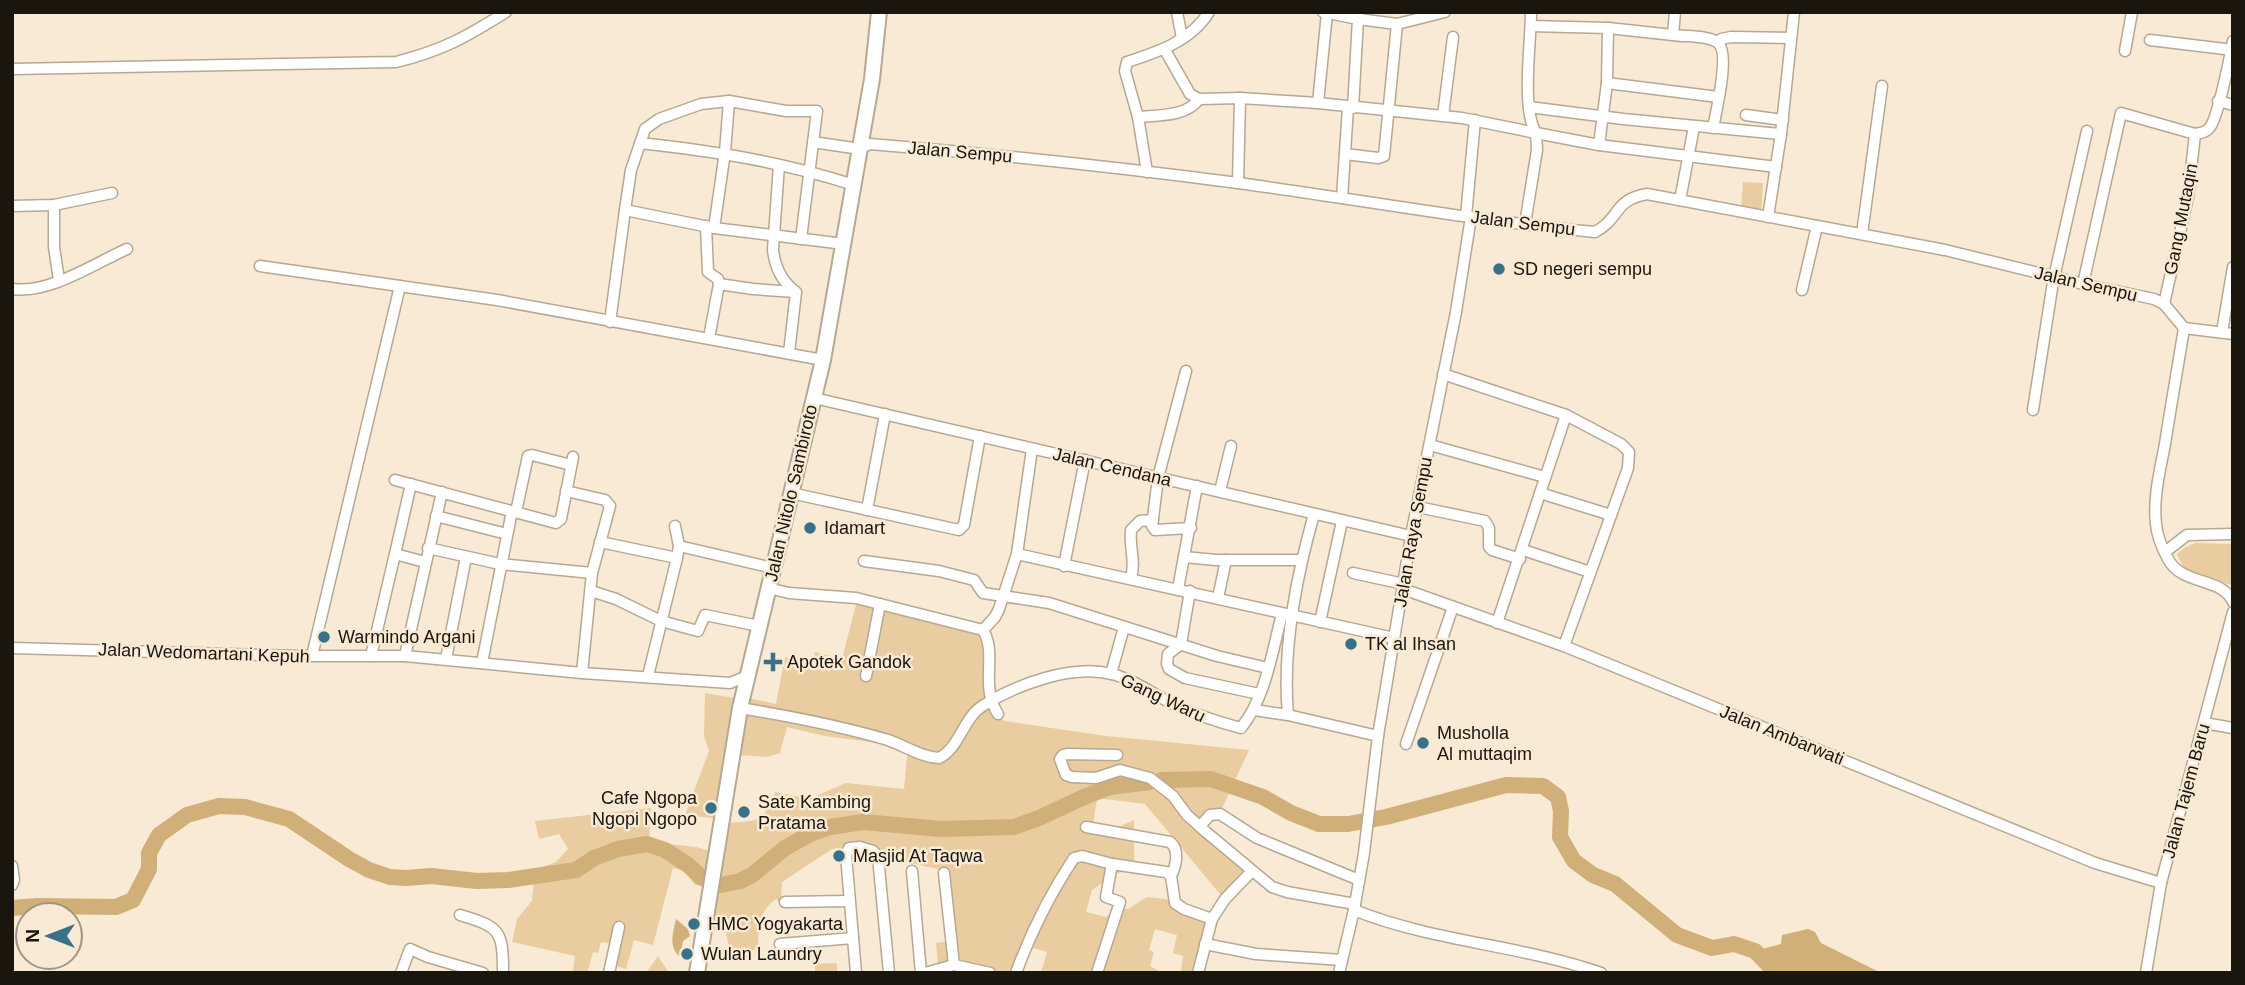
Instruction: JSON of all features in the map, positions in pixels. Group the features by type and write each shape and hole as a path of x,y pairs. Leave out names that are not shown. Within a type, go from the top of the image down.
{"street":[{"name":"Jalan Nitolo Sambiroto","path":"697,973 741,701 823,360 845,244 863,144 879,12"},
{"path":"1177,12 1182,38"},
{"path":"1147,172 1138,117 1125,71 1127,62 1165,50 1203,22 1209,12"},
{"path":"1318,103 1325,13 1359,16 1397,24 1419,16 1445,12"},
{"path":"1525,224 1537,150 1536,132 1531,125 1529,107 1531,12"},
{"path":"1673,35 1675,12"},
{"path":"1768,217 1783,120 1794,12"},
{"path":"2124,51 2133,12"},
{"path":"12,69 396,62 431,54 469,36 503,13"},
{"path":"1342,198 1359,16"},
{"path":"1345,154 1382,158 1385,153 1397,24"},
{"path":"1531,26 1608,28 1710,39 1719,43"},
{"path":"1599,145 1607,83 1608,28"},
{"path":"1443,116 1452,37"},
{"path":"1719,43 1721,39 1731,37 1791,38"},
{"path":"2083,284 2121,113 2195,134 2207,131 2211,126 2232,47 2150,40"},
{"path":"1713,128 1724,61 1719,43"},
{"path":"1165,50 1190,94 1199,99 1240,98 1318,103 1443,116 1599,145 1776,167"},
{"path":"1607,83 1718,97"},
{"path":"1862,234 1882,86"},
{"path":"1238,183 1240,98"},
{"path":"1138,117 1183,111 1192,108 1199,99"},
{"path":"709,338 719,284 718,279 708,272 710,227 724,152 729,101"},
{"path":"610,322 631,170 645,129 659,119 701,104 729,101 786,111 817,111 801,239"},
{"path":"2218,102 2233,105"},
{"path":"1529,107 1694,127 1781,134"},
{"path":"1746,115 1783,120"},
{"name":"Jalan Raya Sempu","path":"1339,973 1355,907 1394,638 1469,217 1475,120"},
{"path":"1680,200 1694,127"},
{"path":"2033,410 2054,277 2087,131"},
{"name":"Gang Mutaqin","path":"2164,304 2188,197 2195,134"},
{"name":"Jalan Sempu","path":"813,142 1003,155 1238,183 1469,217 1595,232 1613,218 1624,201 1647,194 1945,250 2154,299 2164,304"},
{"path":"640,143 724,152 809,170 854,185"},
{"path":"779,165 773,235 774,260 786,285 796,292"},
{"path":"12,206 54,205 112,193"},
{"path":"54,205 54,247 59,280"},
{"path":"625,210 710,227 845,244"},
{"path":"1802,290 1817,226"},
{"path":"12,289 30,290 74,275 127,248"},
{"path":"260,266 497,300 823,360"},
{"path":"2164,304 2184,328 2227,333 2233,267"},
{"path":"719,284 796,292"},
{"path":"312,656 400,286"},
{"path":"789,353 796,292"},
{"path":"2184,328 2156,498 2158,537 2168,560 2182,575 2220,588 2233,602"},
{"path":"1186,371 1158,478 1153,529 1158,531 1191,528"},
{"path":"1443,374 1566,415 1621,444 1629,453 1628,468 1564,646"},
{"name":"Jalan Cendana","path":"814,398 1411,536"},
{"path":"867,510 885,414"},
{"path":"1497,623 1566,415"},
{"path":"791,493 955,530 962,528 980,436"},
{"path":"1430,445 1545,477"},
{"path":"1220,491 1231,446"},
{"path":"983,630 995,617 1017,554 1032,449"},
{"path":"395,480 514,511 560,522 572,461 532,455 528,457 514,511 507,534 500,564 482,663"},
{"path":"1065,566 1085,460"},
{"path":"371,656 411,484"},
{"path":"1178,589 1191,528 1196,486"},
{"path":"566,491 605,500 610,506 592,573 582,673"},
{"path":"405,656 442,492"},
{"path":"1540,493 1611,515"},
{"path":"1418,507 1485,521 1489,528 1489,547 1492,550 1521,554 1590,572"},
{"path":"1314,514 1286,615 1254,710 1378,736"},
{"path":"436,516 507,534"},
{"path":"1131,579 1135,562 1131,547 1131,530 1140,521 1153,520"},
{"path":"1320,622 1342,521"},
{"path":"648,676 677,558 679,546 675,526"},
{"path":"2165,552 2187,535 2233,534"},
{"path":"600,542 677,558"},
{"path":"679,546 773,568"},
{"path":"428,548 500,564 592,573"},
{"path":"395,554 425,562"},
{"path":"1017,554 1394,638"},
{"path":"446,659 466,556"},
{"path":"1184,556 1226,560 1301,560"},
{"path":"1218,598 1226,560"},
{"path":"864,561 953,573 974,580 983,593 1049,603 1268,668"},
{"name":"Jalan Ambarwati","path":"1353,573 1404,586 1453,607 1564,646 2084,859 2161,883"},
{"path":"768,588 789,593 856,598 983,630"},
{"path":"591,591 616,599 661,621 698,631 705,615 759,626"},
{"path":"1190,591 1181,644 1171,650 1167,658 1169,669 1196,681 1259,694"},
{"path":"866,677 880,604"},
{"path":"1406,744 1453,607"},
{"name":"Jalan Tajem Baru","path":"2146,973 2161,883 2233,612"},
{"path":"1286,615 1288,715"},
{"path":"1111,674 1125,627"},
{"path":"983,630 988,643 989,693 998,714"},
{"name":"Jalan Wedomartani Kepuh","path":"12,648 405,656 582,673 730,683 747,677"},
{"name":"Gang Waru","path":"741,701 878,738 935,758 943,756 974,713 991,702 1050,675 1079,672 1111,674 1201,716 1241,728 1254,710"},
{"path":"730,683 741,701"},
{"path":"2204,723 2233,728"},
{"path":"1117,755 1067,754 1060,759 1066,775 1072,777 1096,778 1120,770 1150,778 1173,796 1184,812 1272,887 1355,907 1389,924 1574,969 1601,973"},
{"path":"1200,826 1210,815 1220,814 1257,838 1359,880"},
{"path":"1086,827 1170,842 1175,847 1176,857 1171,877 1175,903 1212,919"},
{"path":"856,973 846,855 849,848 860,847 873,850 878,856 889,973"},
{"path":"1016,973 1028,940 1055,886 1074,858 1082,856 1112,864 1162,870 1171,877"},
{"path":"1097,973 1120,902 1106,897 1112,864"},
{"path":"12,866 12,885"},
{"path":"912,871 923,973 954,965 985,972"},
{"path":"1198,973 1212,919 1225,899 1252,871"},
{"path":"944,873 954,965"},
{"path":"785,902 849,901"},
{"path":"460,915 482,922 497,932 503,956 503,973"},
{"path":"609,973 618,927"},
{"path":"780,944 853,938"},
{"path":"1205,944 1256,954 1342,960"},
{"path":"401,973 410,948 428,957 484,973"}],"shaded area":[{"path":"1743,182 1763,183 1761,214 1741,209"},
{"path":"2195,543 2233,544 2233,585 2204,578 2184,569 2177,554"},
{"path":"857,601 983,630 995,644 989,697 997,715 1005,721 1106,736 1249,750 1220,813 1198,827 1250,872 1224,899 1145,804 1097,798 1092,832 1102,835 1134,820 1134,863 1092,890 1086,912 1106,917 1117,908 1128,909 1147,897 1183,901 1206,923 1196,973 1181,971 1183,956 1173,953 1177,935 1155,929 1149,950 1154,952 1150,966 1163,973 1041,973 1047,952 1030,947 1021,973 991,973 938,966 936,943 951,941 942,870 844,848 832,849 782,882 781,904 776,899 766,909 760,926 758,946 747,955 730,950 725,929 705,932 713,889 695,885 684,871 673,868 653,945 634,940 626,969 610,964 614,944 601,942 598,953 593,952 587,973 573,971 575,956 512,942 517,919 532,901 535,870 556,862 568,849 559,834 539,839 535,821 651,808 649,842 696,847 719,854 725,823 758,819 767,810 775,792 809,799 846,783 904,789 908,747 825,736 787,727 780,753 767,757 737,755 744,697 776,704 785,657 812,664 815,652 842,659"},
{"path":"705,693 734,698 738,709 721,819 685,815 709,751 704,736"},
{"path":"676,919 688,929 690,936 683,941 680,957 673,944"},
{"path":"1808,929 1815,932 1821,943 1881,973 1770,973 1755,951 1781,944 1782,935"},
{"path":"658,956 669,973 646,973"},
{"path":"837,963 837,973 815,973 815,964"}],"waterway":[{"path":"1161,780 1211,779 1263,797 1291,813 1319,824 1348,824 1386,817 1506,785 1543,786 1558,797 1561,811 1560,837 1574,861 1593,875 1615,884 1677,935 1712,948 1734,944 1755,951 1776,973"},
{"path":"12,908 116,907 133,900 149,869 149,853 159,835 187,815 219,806 245,807 289,819 349,859 390,877 508,880 576,870 594,858 618,849 647,844 665,850 701,877 721,885 752,875 785,848 810,834 830,827 863,822 941,829 1014,827 1110,787 1150,782"}],"place":[{"name":"SD negeri sempu","path":"1499,269"},
{"name":"Idamart","path":"810,528"},
{"name":"Warmindo Argani","path":"324,637"},
{"name":"TK al Ihsan","path":"1351,644"},
{"name":"Apotek Gandok","path":"773,662"},
{"name":"Musholla Al muttaqim","path":"1423,743"},
{"name":"Cafe Ngopa Ngopi Ngopo","path":"711,808"},
{"name":"Sate Kambing Pratama","path":"744,812"},
{"name":"Masjid At Taqwa","path":"839,856"},
{"name":"HMC Yogyakarta","path":"694,924"},
{"name":"Wulan Laundry","path":"687,954"}]}
